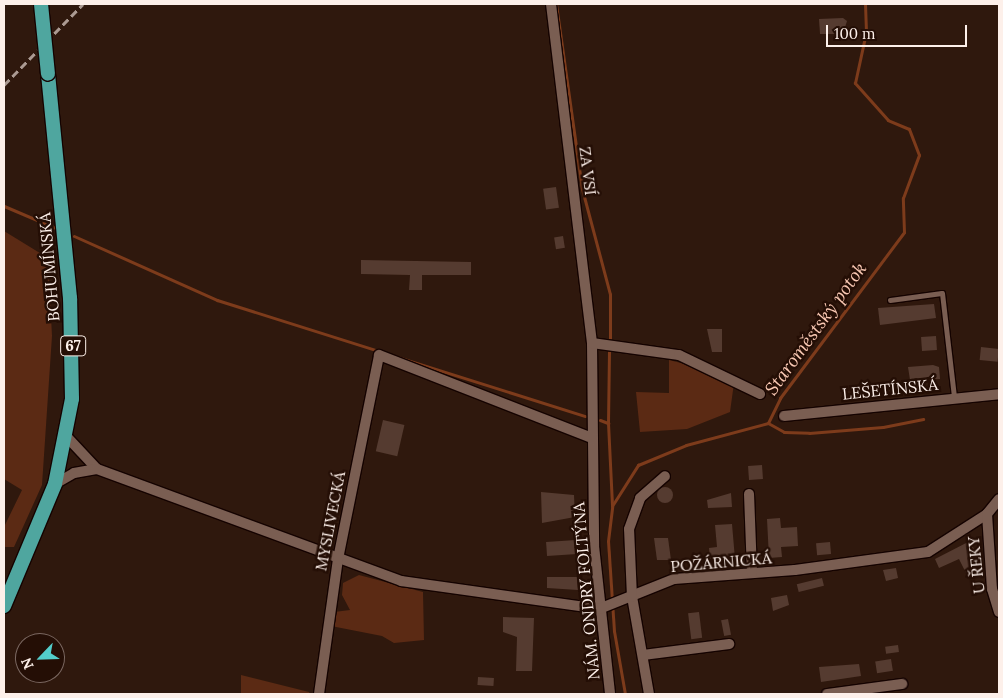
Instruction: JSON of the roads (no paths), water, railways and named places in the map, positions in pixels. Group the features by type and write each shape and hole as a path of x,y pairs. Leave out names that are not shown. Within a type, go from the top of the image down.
{"main road":[{"name":"BOHUMÍNSKÁ","path":"4,606 55,484 67,437 73,338 41,4"}],"street":[{"name":"ZA VSÍ","path":"551,4 592,343 592,424"},
{"path":"592,343 679,355 760,394"},
{"name":"MYSLIVECKÁ","path":"319,694 338,559 379,356 592,438"},
{"name":"LEŠETÍNSKÁ","path":"784,416 954,397 999,394"},
{"name":"NÁM. ONDRY FOLTÝNA","path":"592,424 599,609 610,694"},
{"path":"67,437 97,469 401,581 599,609"},
{"path":"55,484 74,473 97,469"},
{"path":"649,694 632,597 629,529 640,498 665,476"},
{"path":"749,494 752,574"},
{"path":"986,514 999,500"},
{"name":"POŽÁRNICKÁ","path":"599,609 674,579 752,574 928,552 986,514"},
{"name":"U ŘEKY","path":"986,514 992,590 999,612"},
{"path":"642,655 729,644"},
{"path":"827,694 902,684"}],"lane":[{"path":"890,300 942,293 954,397"}],"waterway":[{"path":"556,4 582,189 610,294 610,340"},
{"name":"Staroměstský potok","path":"625,694 614,631 608,541 612,506 638,465 686,445 768,423 780,398 904,232 903,198 919,155 909,129 888,120 855,83 866,32 865,4"},
{"path":"4,206 58,229"},
{"path":"74,236 217,300 585,416"},
{"path":"608,423 609,350"},
{"path":"768,423 784,432 809,433 883,427 923,419"},
{"path":"600,420 608,423 612,506"}],"railway":[{"path":"4,85 83,4"}]}
